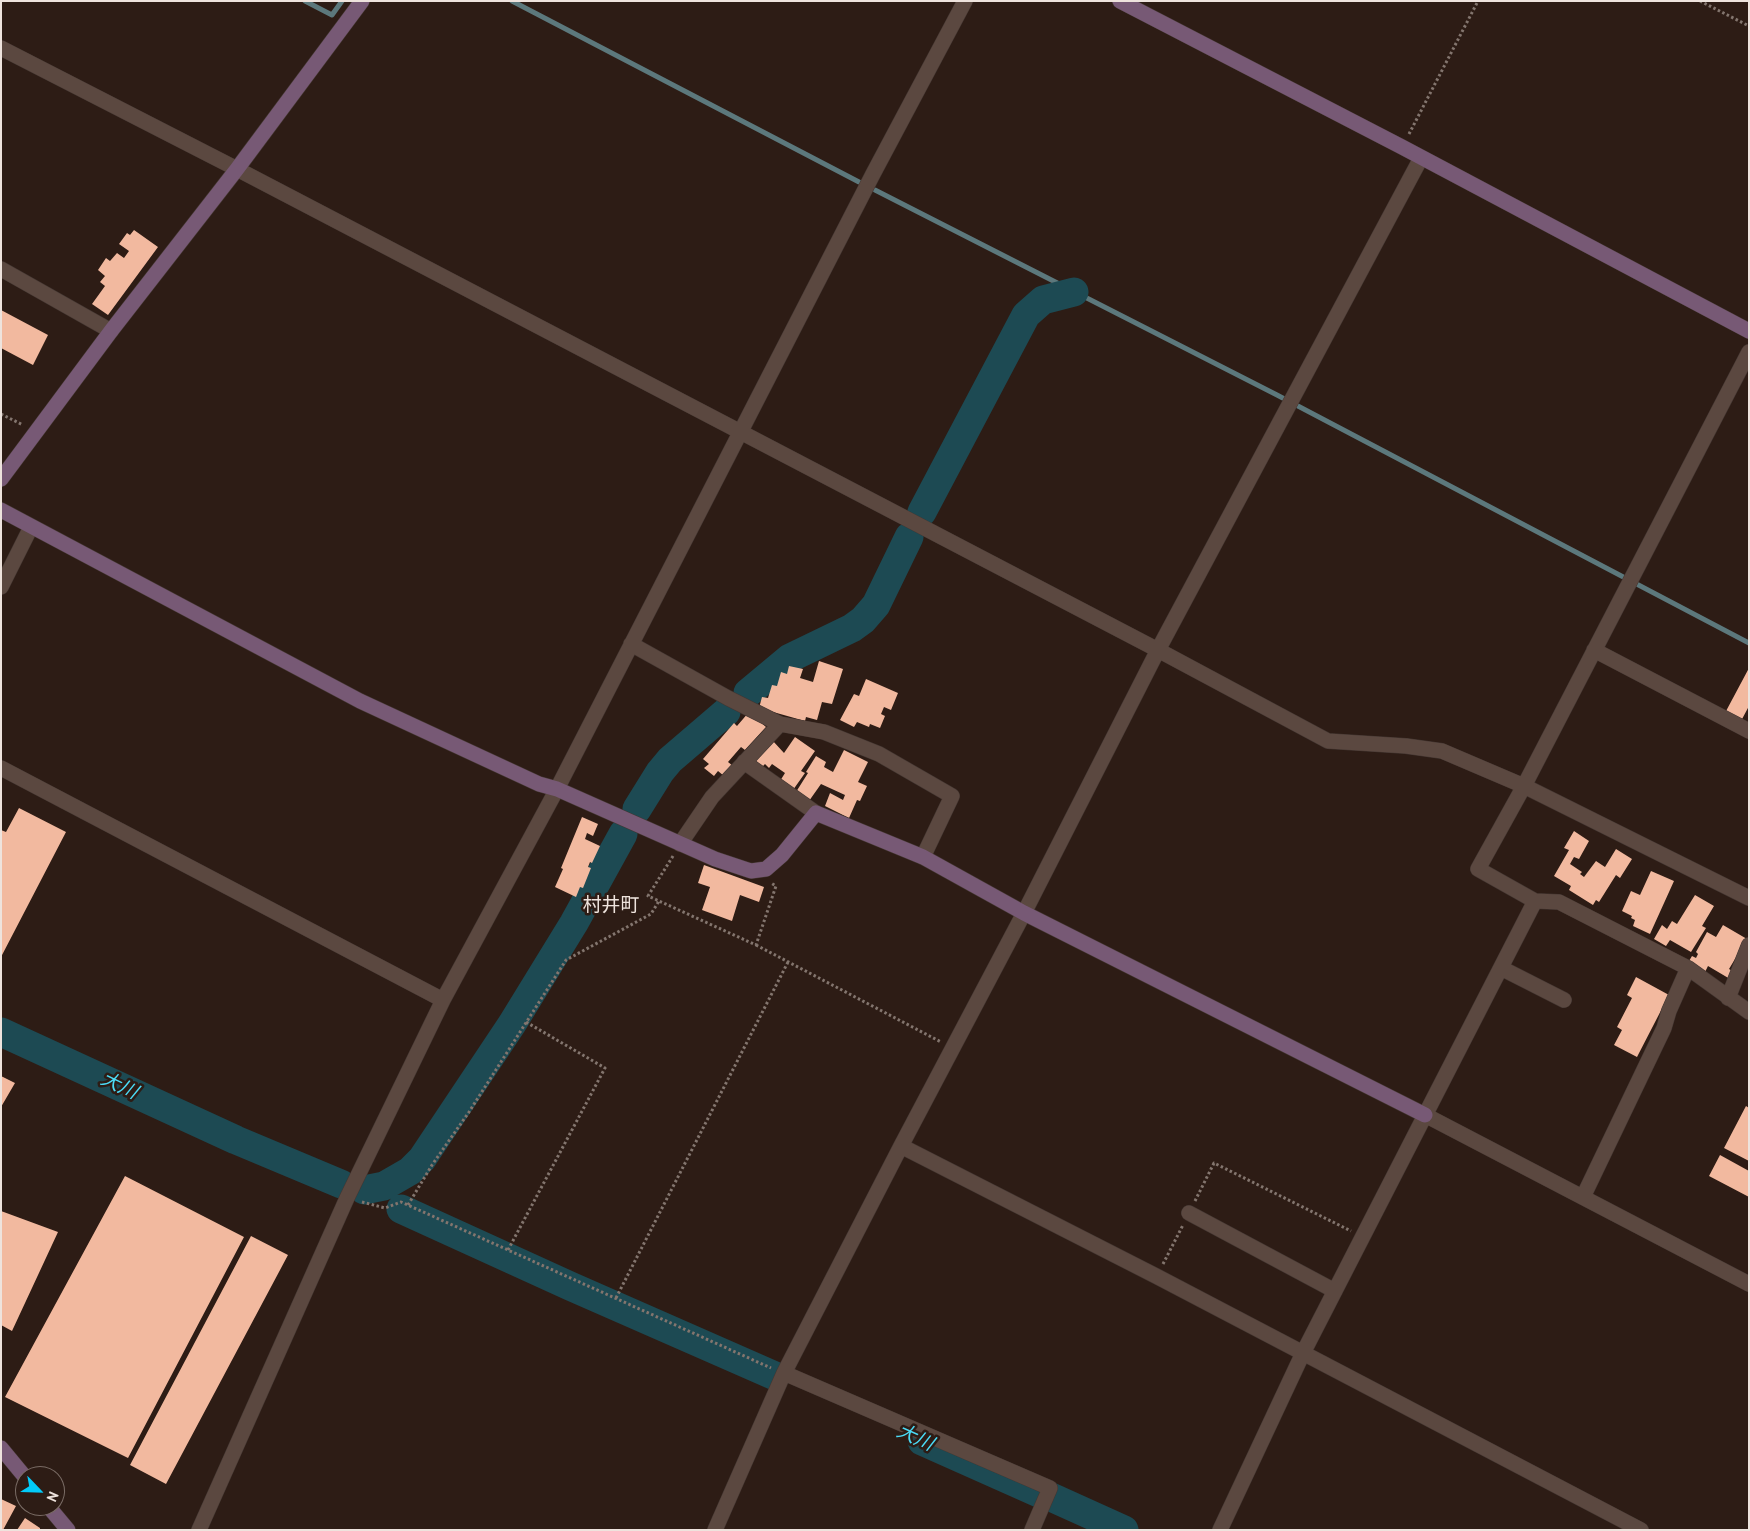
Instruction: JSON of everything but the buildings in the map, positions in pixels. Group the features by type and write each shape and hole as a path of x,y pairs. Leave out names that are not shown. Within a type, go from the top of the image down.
{"street":[{"path":"1,479 362,1"},
{"path":"199,1530 347,1198 444,1000 557,789 964,1"},
{"path":"1120,1 1402,147 1749,331"},
{"path":"1,48 237,168 1158,650 1328,741 1406,746 1442,751 1524,786 1749,898"},
{"path":"715,1530 784,1373 1024,913 1158,650 1421,158"},
{"path":"1,268 111,331"},
{"path":"1749,352 1524,786 1478,869 1535,901 1559,902 1688,968 1749,1012"},
{"path":"1,510 360,701 539,784 557,789 729,864 751,871 766,869 782,855 816,813"},
{"path":"1,587 31,527"},
{"path":"631,644 728,698 780,724 824,732 879,754 952,796 923,857"},
{"path":"1594,650 1749,731"},
{"path":"680,844 712,797 780,724"},
{"path":"744,762 816,813 923,857 1024,913 1426,1115 1749,1284"},
{"path":"1,768 444,1000"},
{"path":"1220,1530 1303,1353 1535,901"},
{"path":"1728,998 1749,945"},
{"path":"1501,968 1564,1000"},
{"path":"1582,1197 1664,1028 1688,968"},
{"path":"901,1146 1156,1276 1641,1530"},
{"path":"1189,1213 1335,1290"},
{"path":"784,1373 1050,1488 1032,1530"},
{"path":"1,1448 16,1466"}],"path":[{"path":"1402,147 1478,1"},
{"path":"1700,1 1749,26"},
{"path":"1,414 36,433"},
{"path":"680,844 648,896 756,945 952,1048"},
{"path":"751,871 776,886 756,945"},
{"path":"408,1205 432,1165 469,1112 566,960 651,914 659,901"},
{"path":"616,1298 788,962"},
{"path":"508,1250 605,1068 526,1022"},
{"path":"1156,1276 1214,1162 1363,1237"},
{"path":"347,1198 385,1208 401,1202 784,1373"}],"waterway":[{"path":"305,1 332,15 342,1"},
{"path":"512,1 859,182"},
{"path":"875,190 1277,395 1749,643"},
{"path":"922,512 1026,315 1043,300 1074,292"},
{"path":"748,693 790,658 852,628 863,620 876,605 909,537"},
{"path":"637,809 660,772 670,760 726,712"},
{"path":"364,1190 384,1186 410,1171 422,1159 512,1024 574,923 623,834"},
{"name":"大川","path":"1,1032 236,1140 341,1184"},
{"path":"401,1209 775,1376"},
{"name":"大川","path":"922,1441 1041,1494"},
{"name":"大川","path":"1051,1497 1124,1530"}],"district":[{"name":"村井町","path":"611,906"}]}
